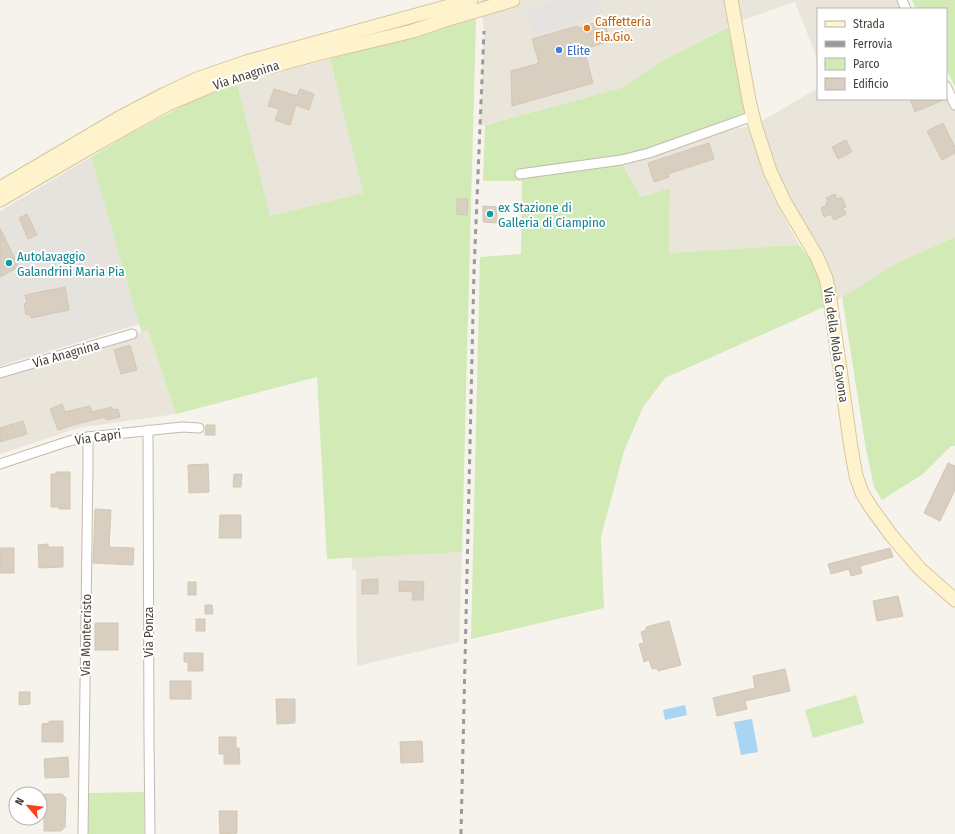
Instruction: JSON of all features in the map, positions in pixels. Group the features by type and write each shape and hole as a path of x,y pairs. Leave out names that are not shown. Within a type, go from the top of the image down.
{"main road":[{"name":"Via Anagnina","path":"0,188 119,118 169,92 202,78 242,63 471,0"},
{"name":"Via Anagnina","path":"0,200 168,104 220,82 236,76 302,58 413,32 445,20 513,0"},
{"name":"Via della Mola Cavona","path":"731,0 740,54 753,116 770,171 789,211 817,257 826,278 852,458 862,493 885,528 920,569 955,600"}],"street":[{"path":"947,88 955,105"},
{"path":"520,174 621,160 642,155 753,116"},
{"name":"Via Anagnina","path":"0,373 132,334"},
{"name":"Via Capri","path":"0,464 70,440 182,426 199,428"},
{"name":"Via Ponza","path":"148,430 150,834"},
{"name":"Via Montecristo","path":"84,834 88,437"}],"shaded area":[{"path":"481,0 903,0 907,8 817,8 817,58 795,2 734,23 664,60 621,88 480,126 484,31"},
{"path":"560,0 599,0 603,13 535,36 527,11"},
{"path":"330,59 363,193 270,216 237,84"},
{"path":"817,89 817,100 947,100 947,92 955,109 955,237 897,263 829,305 826,278 766,160 767,185 799,245 669,253 670,188 641,197 621,160 698,136 755,125"},
{"path":"91,157 139,324 0,366 0,211"},
{"path":"148,330 176,414 78,428 0,454 0,377"},
{"path":"462,552 459,642 357,666 356,571 352,569 352,557"}],"green space":[{"path":"912,0 955,0 955,87 947,71 947,8 916,8"},
{"path":"476,19 462,552 327,559 317,377 176,414 148,330 142,332 139,324 91,157 190,102 237,84 270,216 363,193 330,59"},
{"path":"728,27 746,112 653,148 618,156 641,197 670,188 669,253 799,245 812,262 819,277 824,307 665,378 643,407 624,451 601,537 604,608 471,639 480,257 521,254 522,181 483,181 485,125 621,88 664,60"},
{"path":"955,237 955,446 951,446 923,474 882,500 874,487 866,449 842,297 897,263"},
{"path":"856,695 864,723 813,738 805,710"},
{"path":"144,792 144,834 88,834 88,793"}],"water":[{"path":"685,705 687,715 665,720 663,710"},
{"path":"752,719 758,752 741,755 734,722"}],"building":[{"path":"604,20 610,41 584,49 593,83 512,106 511,71 539,63 532,39"},
{"path":"274,89 297,96 300,89 314,94 309,110 296,105 290,125 275,120 279,109 268,106"},
{"path":"910,100 944,100 915,112"},
{"path":"943,123 955,147 955,153 942,160 927,131"},
{"path":"846,140 852,152 838,159 832,147"},
{"path":"709,143 714,159 668,174 669,177 654,182 648,163"},
{"path":"835,194 837,199 842,197 846,207 843,208 846,214 834,220 831,214 824,217 821,208 827,205 826,203 828,202 826,198"},
{"path":"457,199 468,199 467,215 457,214"},
{"name":"ex Stazione di Galleria di Ciampino","path":"483,206 497,207 497,223 483,222"},
{"path":"27,214 37,235 28,239 19,218"},
{"path":"0,228 19,267 0,277"},
{"path":"65,287 69,310 31,318 30,314 26,315 24,304 27,303 25,295"},
{"path":"130,345 137,370 121,374 114,350"},
{"path":"62,404 65,412 90,406 92,412 112,407 113,410 118,409 120,417 106,420 105,417 58,430 50,409"},
{"path":"23,421 27,434 0,442 0,428"},
{"path":"206,425 215,425 215,435 205,435"},
{"path":"948,463 955,466 955,490 940,521 924,513"},
{"path":"208,464 209,492 189,493 188,465"},
{"path":"56,472 70,472 70,509 51,507 51,474 56,474"},
{"path":"234,474 242,474 241,487 233,487"},
{"path":"95,509 111,510 109,547 134,548 133,565 93,563"},
{"path":"220,515 241,515 241,538 219,538"},
{"path":"48,544 48,547 63,547 63,567 39,568 38,545"},
{"path":"0,548 14,548 14,573 0,573"},
{"path":"890,548 893,557 860,566 862,573 851,576 849,569 831,574 828,564"},
{"path":"378,579 378,594 362,594 362,580"},
{"path":"399,581 424,582 423,600 412,600 413,592 399,591"},
{"path":"188,582 196,582 196,595 188,595"},
{"path":"898,596 903,616 877,621 873,601"},
{"path":"205,605 212,605 213,614 205,614"},
{"path":"196,619 205,619 205,631 196,631"},
{"path":"669,621 681,665 658,671 657,668 652,669 649,660 644,662 639,644 644,643 641,632 646,630 646,627"},
{"path":"95,623 118,623 118,650 95,650"},
{"path":"184,653 203,653 203,671 188,671 188,662 184,662"},
{"path":"785,669 790,691 745,701 747,709 717,716 713,698 755,688 753,676"},
{"path":"170,681 191,681 191,699 170,699"},
{"path":"19,692 30,692 30,704 19,705"},
{"path":"276,699 295,699 295,723 277,724"},
{"path":"49,721 63,721 63,742 42,742 42,724 49,723"},
{"path":"219,737 236,737 236,748 239,748 240,764 224,764 224,754 219,754"},
{"path":"422,741 423,762 401,763 400,742"},
{"path":"68,757 69,777 45,778 44,759"},
{"path":"48,794 62,794 66,798 65,827 61,831 44,831 44,826 48,826"},
{"path":"219,811 237,811 237,833 220,834"}],"railway":[{"path":"461,834 474,271 484,31"}],"place":[{"name":"Caffetteria Fla.Gio.","path":"587,28"},
{"name":"Elite","path":"559,50"},
{"name":"ex Stazione di Galleria di Ciampino","path":"490,214"},
{"name":"Autolavaggio Galandrini Maria Pia","path":"9,263"}]}
